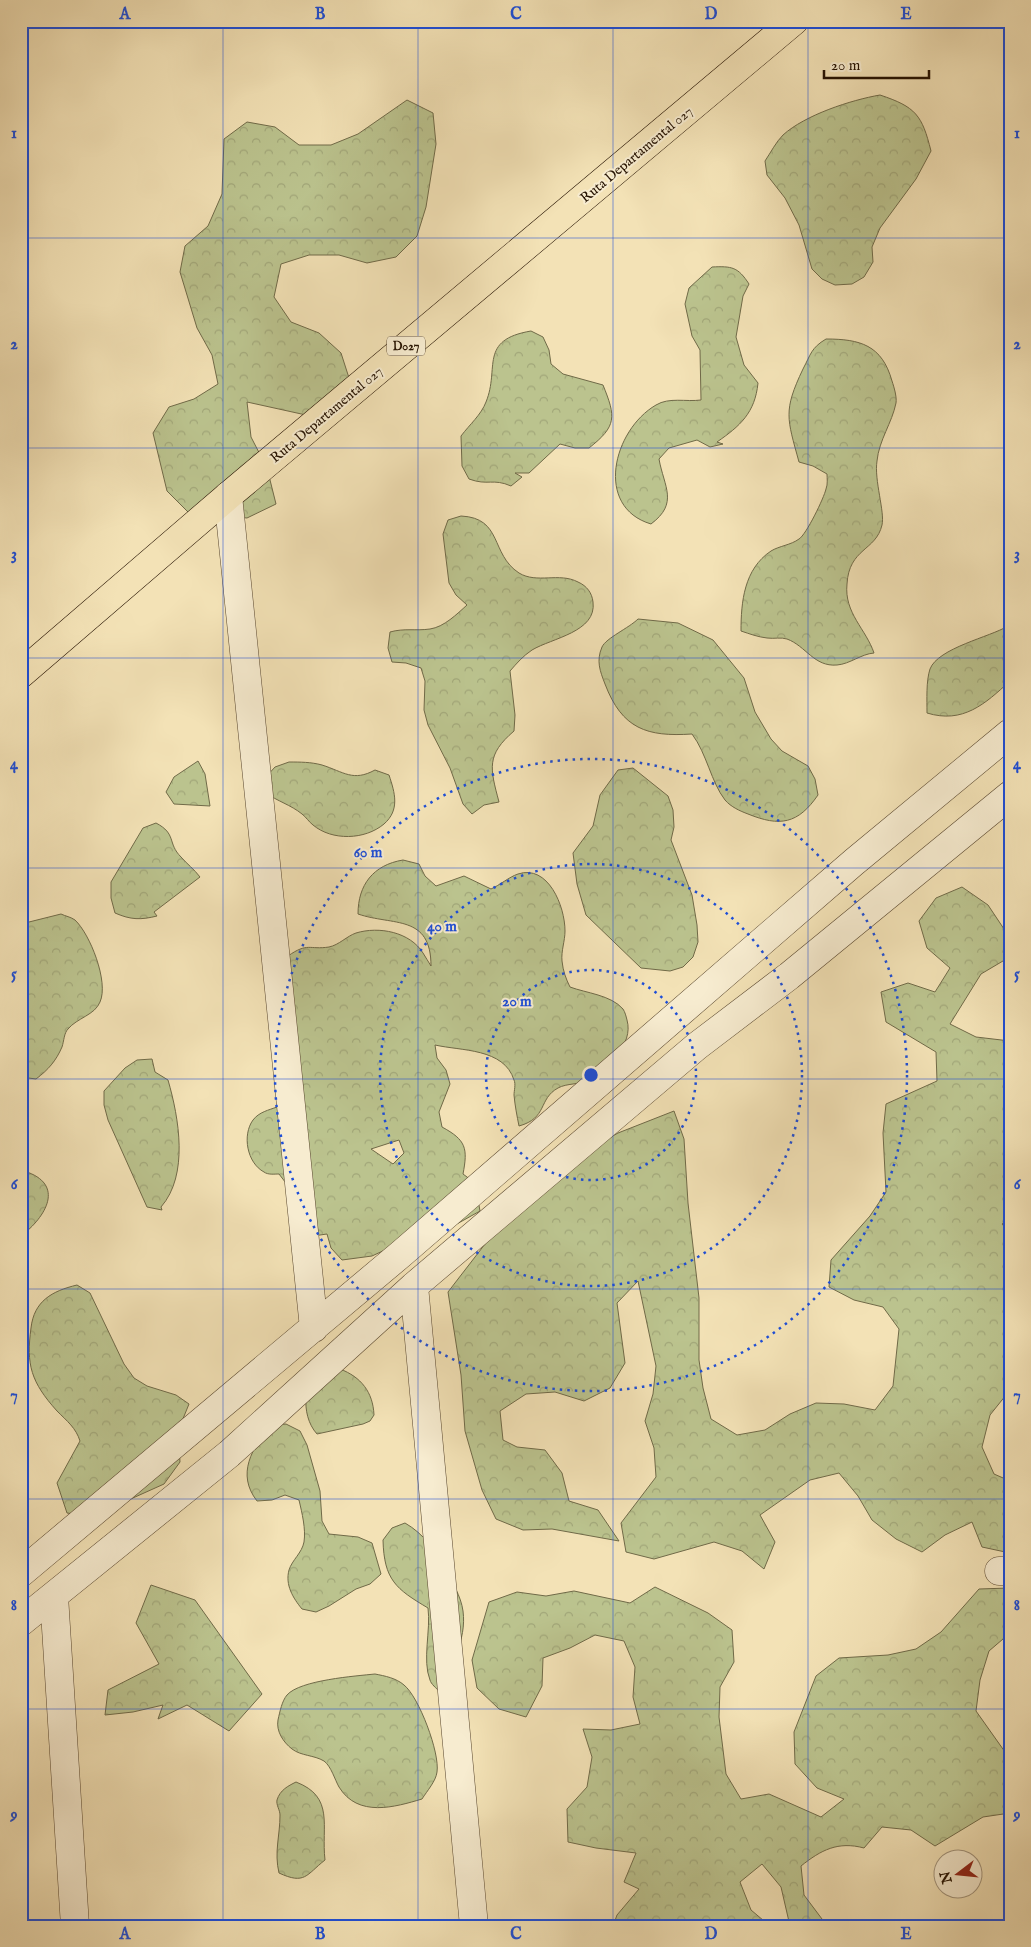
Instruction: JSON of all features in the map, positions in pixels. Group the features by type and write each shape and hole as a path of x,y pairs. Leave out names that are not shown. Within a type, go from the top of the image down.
{"main road":[{"name":"Ruta Departamental 027","path":"21,674 228,496 794,21"}],"street":[{"path":"228,496 314,1328"},
{"path":"21,1573 314,1328 854,862 1010,733"},
{"path":"21,1622 229,1454 414,1286 697,1046 789,976 1010,795"},
{"path":"414,1286 474,1926"},
{"path":"54,1596 75,1926"}],"green space":[{"path":"880,95 910,108 916,114 924,129 931,151 916,179 880,228 872,247 873,262 864,277 852,284 835,285 822,279 812,269 799,225 785,198 767,175 765,161 783,135 803,121 829,109"},
{"path":"407,100 433,113 436,144 426,207 417,236 396,257 367,263 339,255 309,255 281,264 274,297 291,322 319,333 341,353 350,381 306,415 247,402 251,437 267,468 276,504 247,518 188,512 167,491 153,433 169,407 194,399 218,384 212,355 197,328 180,272 185,246 208,226 222,194 224,139 247,122 275,127 299,145 331,145 358,134"},
{"path":"712,267 730,267 738,271 749,284 743,296 736,337 744,365 758,383 754,403 745,418 717,442 723,444 710,447 697,440 669,448 659,459 666,486 667,502 660,516 651,524 633,515 622,502 616,485 616,468 620,449 629,432 641,417 656,405 672,400 701,400 700,350 692,336 685,304 689,288"},
{"path":"531,331 543,337 549,350 551,364 563,374 603,385 612,413 609,427 589,448 575,448 560,444 529,473 515,473 522,477 511,486 469,479 462,466 461,436 484,407 490,390 497,348 514,335"},
{"path":"826,339 849,340 868,346 876,352 888,369 896,401 892,418 880,446 876,469 883,519 882,525 879,534 852,563 847,584 847,594 852,612 874,653 837,665 822,663 800,646 787,639 764,638 741,631 743,598 755,567 771,551 792,543 802,536 814,516 827,487 827,474 813,466 799,462 789,415 792,395 803,369 814,348"},
{"path":"461,516 474,518 484,523 510,565 519,573 533,578 571,579 589,590 593,602 592,612 588,620 581,627 572,633 532,650 510,671 515,715 514,731 499,747 495,755 492,771 499,802 484,805 472,814 463,804 450,768 428,725 424,710 425,681 421,668 406,663 392,662 388,648 390,632 435,628 450,620 467,605 456,595 449,583 443,534 448,520"},
{"path":"638,619 678,623 713,640 744,678 755,712 771,739 782,751 808,766 815,779 818,795 811,805 796,817 788,820 770,821 745,813 727,802 720,793 702,750 692,734 676,735 649,731 638,727 619,711 603,679 599,666 599,657 604,644"},
{"path":"1008,626 1010,681 973,710 952,716 927,713 928,679 930,669 935,662 953,649"},
{"path":"198,761 205,774 210,806 174,804 166,792 174,777"},
{"path":"289,762 318,764 354,776 367,774 375,770 389,775 395,801 389,819 376,829 358,836 339,836 321,830 298,811 266,793 265,778 275,767"},
{"path":"633,768 668,796 673,810 674,827 671,840 692,895 698,942 693,957 683,967 670,971 641,968 586,915 577,884 573,853 593,826 600,795 618,770"},
{"path":"156,823 167,831 177,852 200,877 154,912 157,916 136,919 115,913 111,898 111,882 143,828"},
{"path":"403,860 419,864 425,876 436,886 464,876 491,889 518,874 529,873 538,875 553,889 562,910 565,931 562,961 570,987 605,997 618,1004 623,1009 627,1020 627,1038 623,1047 603,1069 584,1082 565,1085 552,1092 535,1118 519,1126 515,1107 515,1082 509,1070 501,1062 491,1056 469,1050 435,1045 437,1058 446,1070 450,1084 439,1112 442,1127 461,1141 465,1151 463,1174 475,1183 480,1211 455,1225 400,1243 372,1256 342,1260 331,1248 327,1234 313,1236 289,1187 279,1174 266,1173 258,1168 250,1156 247,1141 248,1133 255,1117 277,1107 288,956 308,947 322,948 333,946 356,933 374,930 393,932 410,940 417,946 431,966 429,949 425,938 417,930 408,925 358,914 364,885 383,866","holes":["399,1140 404,1153 393,1164 371,1149"]},
{"path":"962,887 988,905 1004,929 1008,958 981,974 950,1024 976,1037 1010,1041 1010,1217 1002,1224 1010,1233 1010,1390 990,1415 982,1447 994,1474 1010,1481 1010,1553 982,1547 972,1522 945,1535 922,1552 896,1539 872,1520 858,1496 839,1473 810,1480 760,1515 775,1542 764,1569 742,1551 714,1542 654,1559 626,1552 621,1523 656,1477 654,1448 645,1421 653,1394 656,1366 638,1281 617,1303 625,1363 610,1388 584,1401 555,1392 526,1394 500,1411 503,1440 517,1447 545,1450 562,1473 569,1501 598,1510 619,1541 552,1529 523,1530 496,1519 482,1490 465,1431 461,1375 448,1292 502,1222 593,1147 618,1133 674,1111 684,1139 688,1203 699,1298 699,1360 703,1388 711,1419 737,1435 765,1430 790,1414 816,1403 844,1404 875,1410 893,1386 899,1329 883,1307 854,1300 829,1287 831,1260 870,1216 886,1192 883,1133 886,1104 937,1081 936,1052 886,1022 881,992 908,983 935,992 950,968 927,948 919,921 936,898"},
{"path":"61,914 75,920 92,947 102,983 100,1002 94,1010 68,1029 60,1052 44,1072 36,1079 21,1077 21,924"},
{"path":"152,1059 155,1072 168,1080 178,1128 178,1163 175,1179 170,1194 161,1207 162,1210 147,1207 108,1120 104,1105 104,1091 125,1068 137,1060"},
{"path":"24,1171 37,1177 45,1184 48,1192 48,1201 38,1220 21,1236 21,1174"},
{"path":"77,1285 90,1293 124,1364 134,1378 147,1386 176,1395 189,1404 178,1431 180,1462 164,1484 124,1502 82,1515 67,1513 57,1483 80,1441 74,1428 41,1391 32,1372 29,1352 33,1319 40,1304 52,1294"},
{"path":"340,1369 354,1376 364,1386 371,1399 374,1415 370,1421 363,1424 317,1434 311,1426 308,1417 306,1397"},
{"path":"286,1424 300,1431 307,1445 320,1491 322,1521 329,1534 358,1537 372,1543 381,1574 370,1584 356,1589 316,1612 302,1609 293,1596 288,1581 290,1566 304,1542 304,1526 299,1500 285,1495 272,1500 257,1501 248,1481 247,1471 249,1462 258,1443 271,1425"},
{"path":"405,1523 418,1532 433,1549 453,1584 462,1605 464,1622 460,1643 440,1692 431,1683 428,1672 428,1608 400,1589 389,1574 386,1565 383,1540 392,1528"},
{"path":"151,1585 195,1600 262,1694 229,1731 187,1705 158,1719 163,1705 133,1712 105,1715 108,1690 159,1664 136,1623"},
{"path":"655,1587 708,1613 732,1630 734,1662 720,1687 719,1717 726,1774 741,1799 769,1794 821,1817 844,1799 817,1788 795,1764 794,1732 816,1676 839,1658 888,1655 916,1649 941,1632 979,1589 1009,1588 1010,1629 1003,1639 989,1651 980,1680 976,1711 1010,1759 1010,1813 983,1817 935,1846 911,1830 882,1827 864,1848 838,1846 816,1855 801,1866 804,1895 822,1919 820,1926 790,1926 781,1887 762,1864 740,1882 751,1910 770,1926 613,1926 617,1915 639,1889 624,1882 636,1853 568,1842 567,1809 587,1787 592,1757 583,1729 611,1730 640,1724 633,1697 635,1667 624,1641 595,1635 570,1648 543,1658 542,1686 526,1717 499,1709 477,1688 472,1660 489,1602 517,1592 546,1596 574,1591 630,1603"},
{"path":"375,1674 398,1681 410,1691 422,1713 432,1739 437,1763 435,1779 422,1799 400,1805 377,1808 366,1807 347,1797 324,1761 292,1749 281,1736 278,1728 280,1710 284,1700 294,1690 316,1682"},
{"path":"296,1782 308,1788 316,1796 324,1814 325,1860 305,1877 300,1878 288,1877 279,1873 277,1858 280,1815 277,1800 282,1791"}]}
